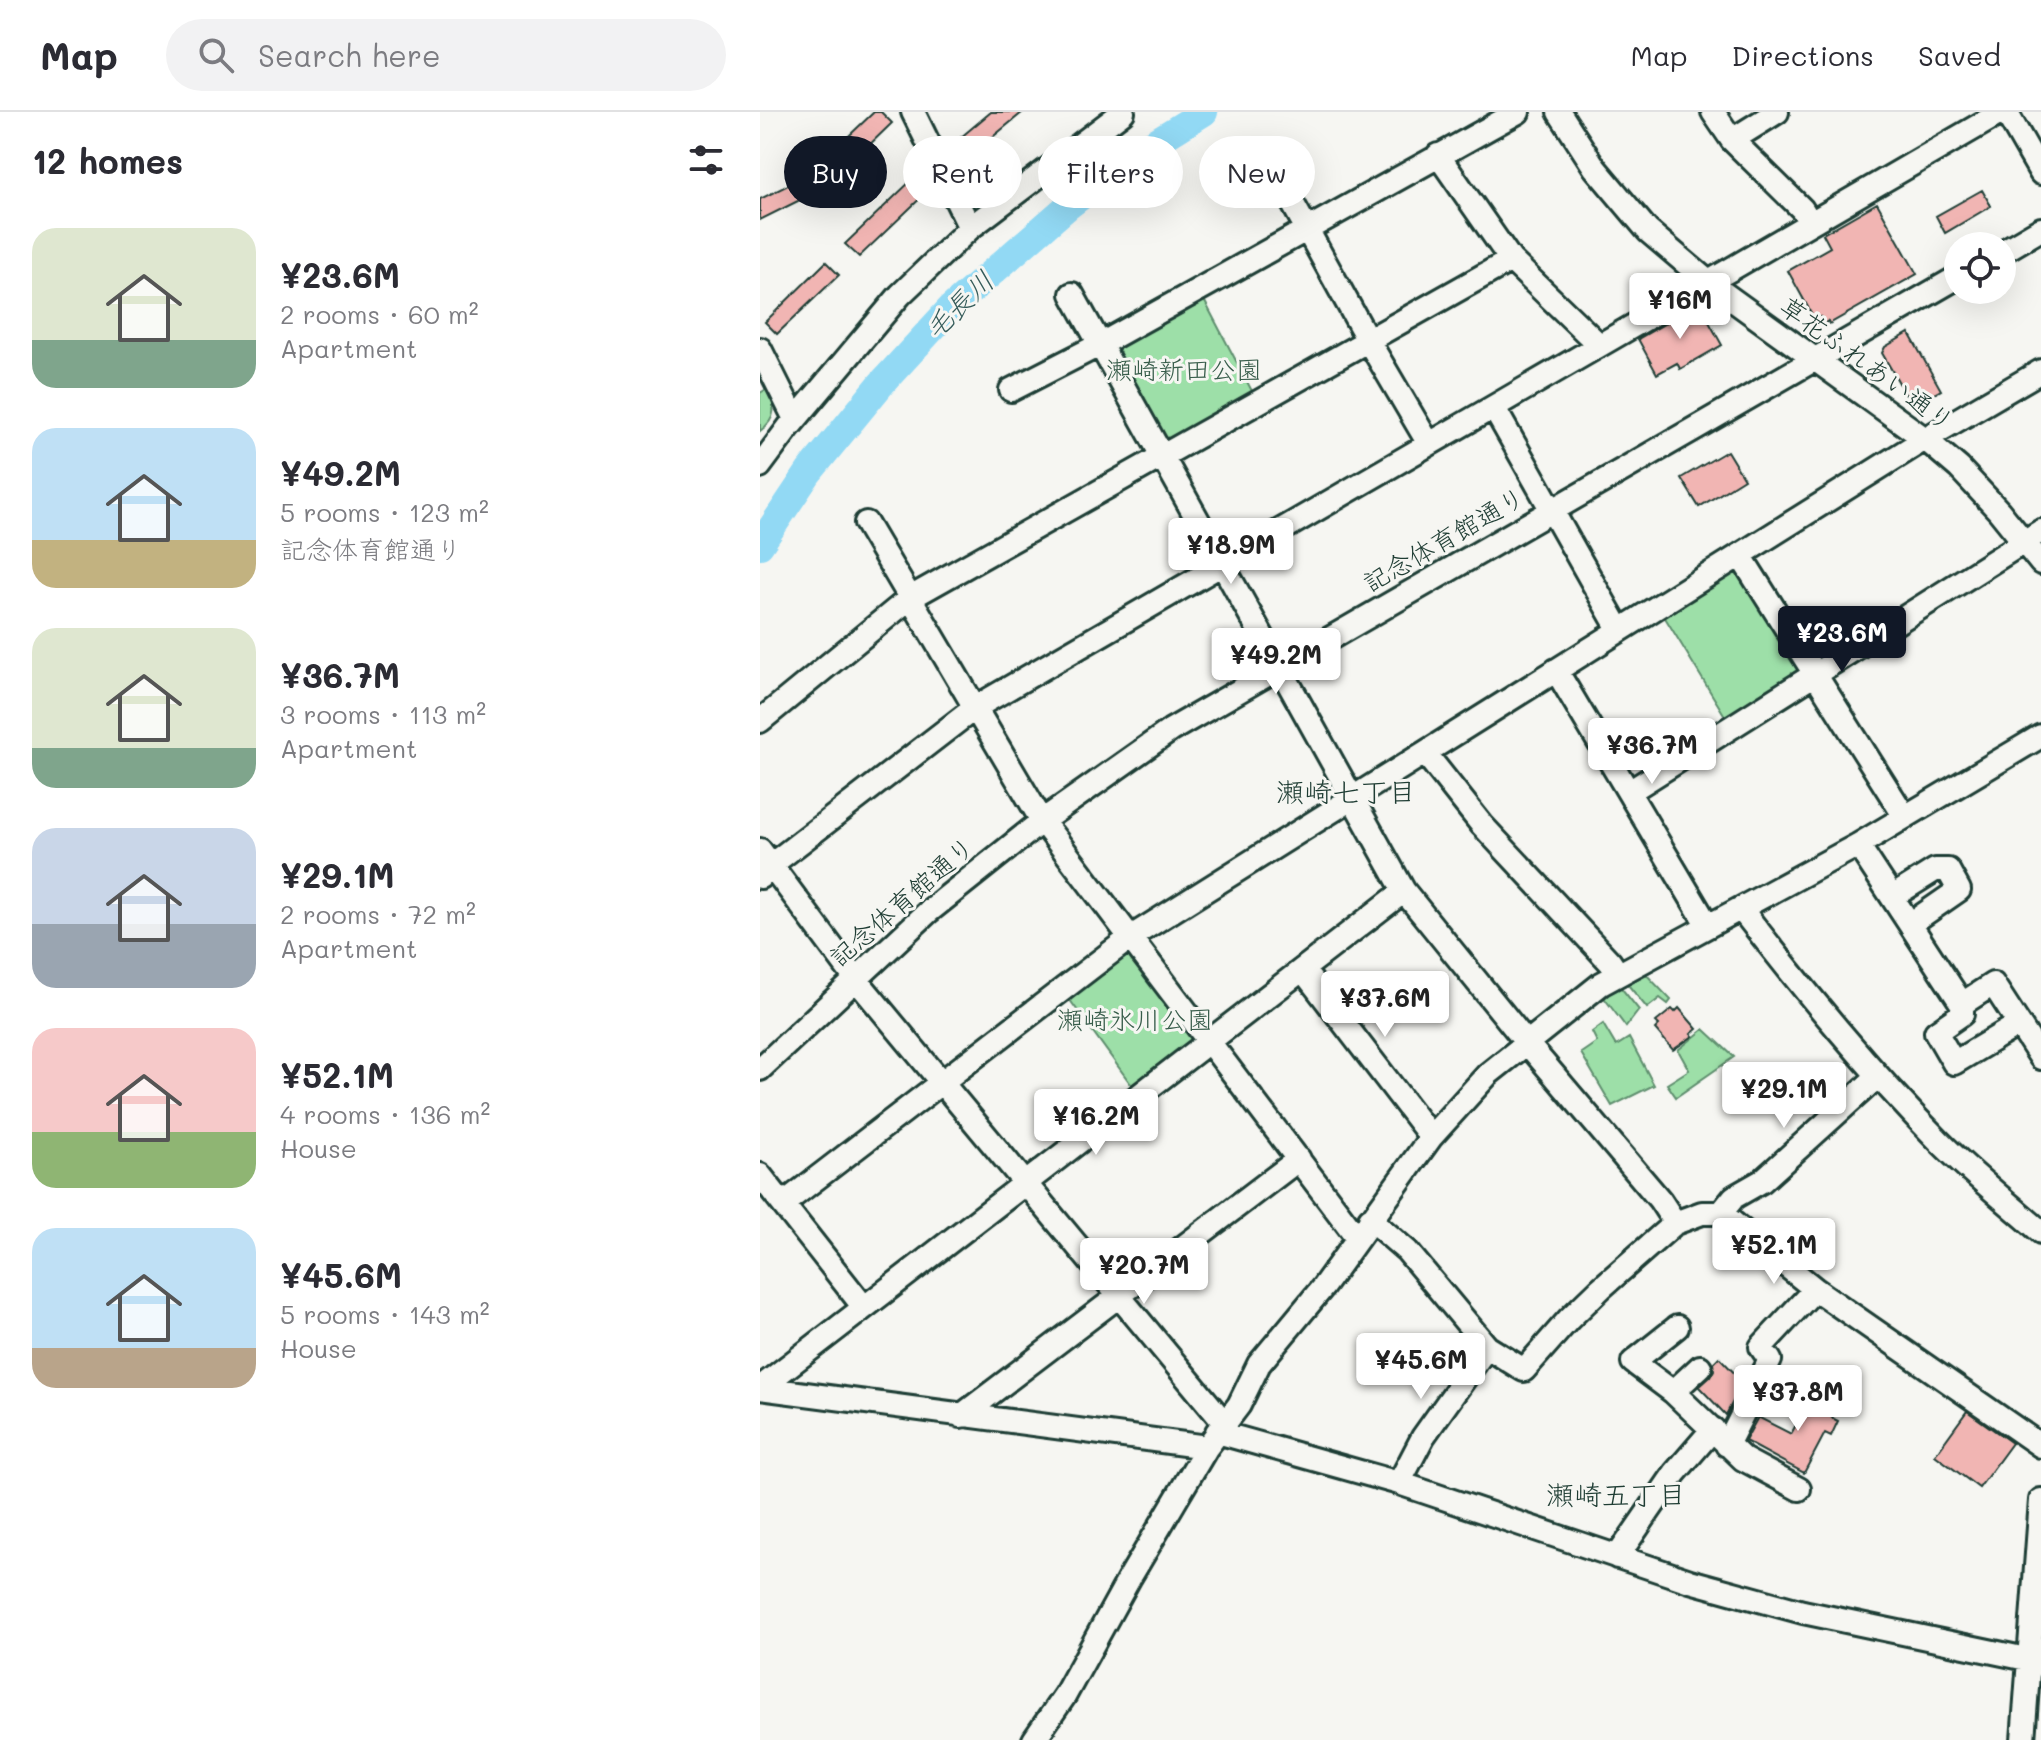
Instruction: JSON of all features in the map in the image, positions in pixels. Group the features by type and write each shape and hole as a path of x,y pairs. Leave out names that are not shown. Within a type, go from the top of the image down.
{"street":[{"path":"913,112 970,228"},
{"path":"760,466 792,419 900,295 970,228 1123,112"},
{"path":"1011,390 1101,344 1518,112"},
{"name":"草花ふれあい通り","path":"1559,112 1615,195 1656,239 1708,282 1925,439 2033,537 2041,563"},
{"path":"1713,112 1732,140 1802,209 1810,222"},
{"path":"1732,140 1777,112"},
{"path":"1217,1434 1120,1296 764,864 976,707 1494,408 1598,344 2004,112 2041,173"},
{"path":"1438,155 1511,260 1598,344"},
{"path":"1295,208 1429,444"},
{"path":"2016,244 2041,229"},
{"path":"760,721 910,598 1511,260"},
{"name":"記念体育館通り","path":"760,1069 928,912 1042,821 1171,730 1944,285"},
{"path":"1072,294 1404,891 1649,1187 1675,1223"},
{"path":"760,349 792,419"},
{"path":"783,1204 1131,937 1619,629 1925,439 2041,371"},
{"path":"1494,408 1619,629"},
{"path":"760,439 792,419"},
{"path":"866,523 1042,821 1299,1159 1364,1228 1407,1251 1487,1347 1524,1370 1569,1319 1675,1223 1702,1213 1721,1213 1815,1289 2041,1446"},
{"path":"1629,792 2033,537"},
{"path":"1740,555 1905,817"},
{"path":"1556,670 1708,926"},
{"path":"1034,1740 1065,1695 1130,1577 1217,1434 1239,1405 1259,1364 1323,1287 1431,1137 1488,1074 1565,1011 1618,974 1858,845 2041,736"},
{"path":"1425,753 1482,825 1618,974"},
{"path":"1858,845 1962,1004 1962,1014 1936,1032 1954,1063 2019,1024"},
{"path":"1892,897 1935,870 1948,870 1959,890 1910,924"},
{"path":"760,1388 1404,891"},
{"path":"1741,909 1828,1021 1878,1076 1951,1153 2041,1232"},
{"path":"1303,970 1431,1137"},
{"path":"1962,1004 1993,984 2041,1058"},
{"path":"1721,1213 1734,1197 1762,1181 1878,1076"},
{"path":"961,1416 1299,1159"},
{"path":"760,1175 863,1306"},
{"path":"1617,1557 1675,1473 1720,1437 1770,1360 1761,1347 1815,1289"},
{"path":"1677,1327 1633,1362 1673,1392 1743,1459 1799,1489"},
{"path":"1399,1483 1423,1437 1487,1347"},
{"path":"1673,1392 1700,1367"},
{"path":"760,1388 961,1416 1217,1434 1399,1483 1690,1581 1803,1612 2035,1660"},
{"path":"2023,1740 2035,1660 2041,1500"}],"green space":[{"name":"瀬崎新田公園","path":"1197,299 1204,300 1252,391 1250,398 1174,440 1165,437 1116,350 1119,342"},
{"path":"767,389 773,412 770,422 760,431 760,393"},
{"path":"1734,568 1741,569 1803,667 1802,676 1730,718 1725,716 1664,616 1668,608"},
{"name":"瀬崎氷川公園","path":"1132,949 1199,1037 1133,1087 1067,996"},
{"path":"1642,970 1671,1000 1668,1004 1660,998 1647,1008 1624,980"},
{"path":"1618,984 1639,1010 1626,1027 1602,995"},
{"path":"1603,1024 1616,1046 1629,1038 1654,1085 1612,1106 1581,1053 1597,1042 1592,1032"},
{"path":"1704,1029 1734,1057 1676,1097 1667,1084 1689,1070 1678,1050"}],"building":[{"path":"874,112 881,112 892,123 879,136 849,136"},
{"path":"991,112 1023,112 994,136 962,136"},
{"path":"784,187 784,208 760,220 760,199"},
{"path":"903,188 903,208 910,208 859,257 845,244 883,208 887,208 887,204"},
{"path":"1982,190 1991,206 1947,232 1936,216"},
{"path":"1877,203 1917,274 1829,324 1828,321 1824,324 1820,317 1815,320 1788,271 1830,247 1823,234"},
{"path":"826,262 839,275 777,334 765,322"},
{"path":"1699,304 1722,345 1680,369 1677,363 1657,374 1638,339"},
{"path":"1909,333 1941,390 1916,404 1906,395 1882,353 1885,347"},
{"path":"1727,451 1744,479 1699,507 1681,478"},
{"path":"1679,1008 1697,1029 1691,1034 1693,1036 1673,1050 1655,1029 1659,1025 1656,1022 1672,1009 1675,1012"},
{"path":"1719,1357 1743,1382 1726,1415 1699,1387 1710,1377 1714,1370 1713,1363"},
{"path":"1816,1388 1841,1401 1832,1418 1838,1421 1831,1436 1825,1433 1804,1473 1745,1441 1758,1417 1791,1434"},
{"path":"1967,1411 2012,1443 1979,1488 1935,1455"}],"waterway":[{"name":"毛長川","path":"760,545 809,472 882,383 951,308 1067,207 1133,156 1204,112"}],"district":[{"name":"瀬崎七丁目","path":"1346,792"},
{"name":"瀬崎五丁目","path":"1616,1495"}]}
